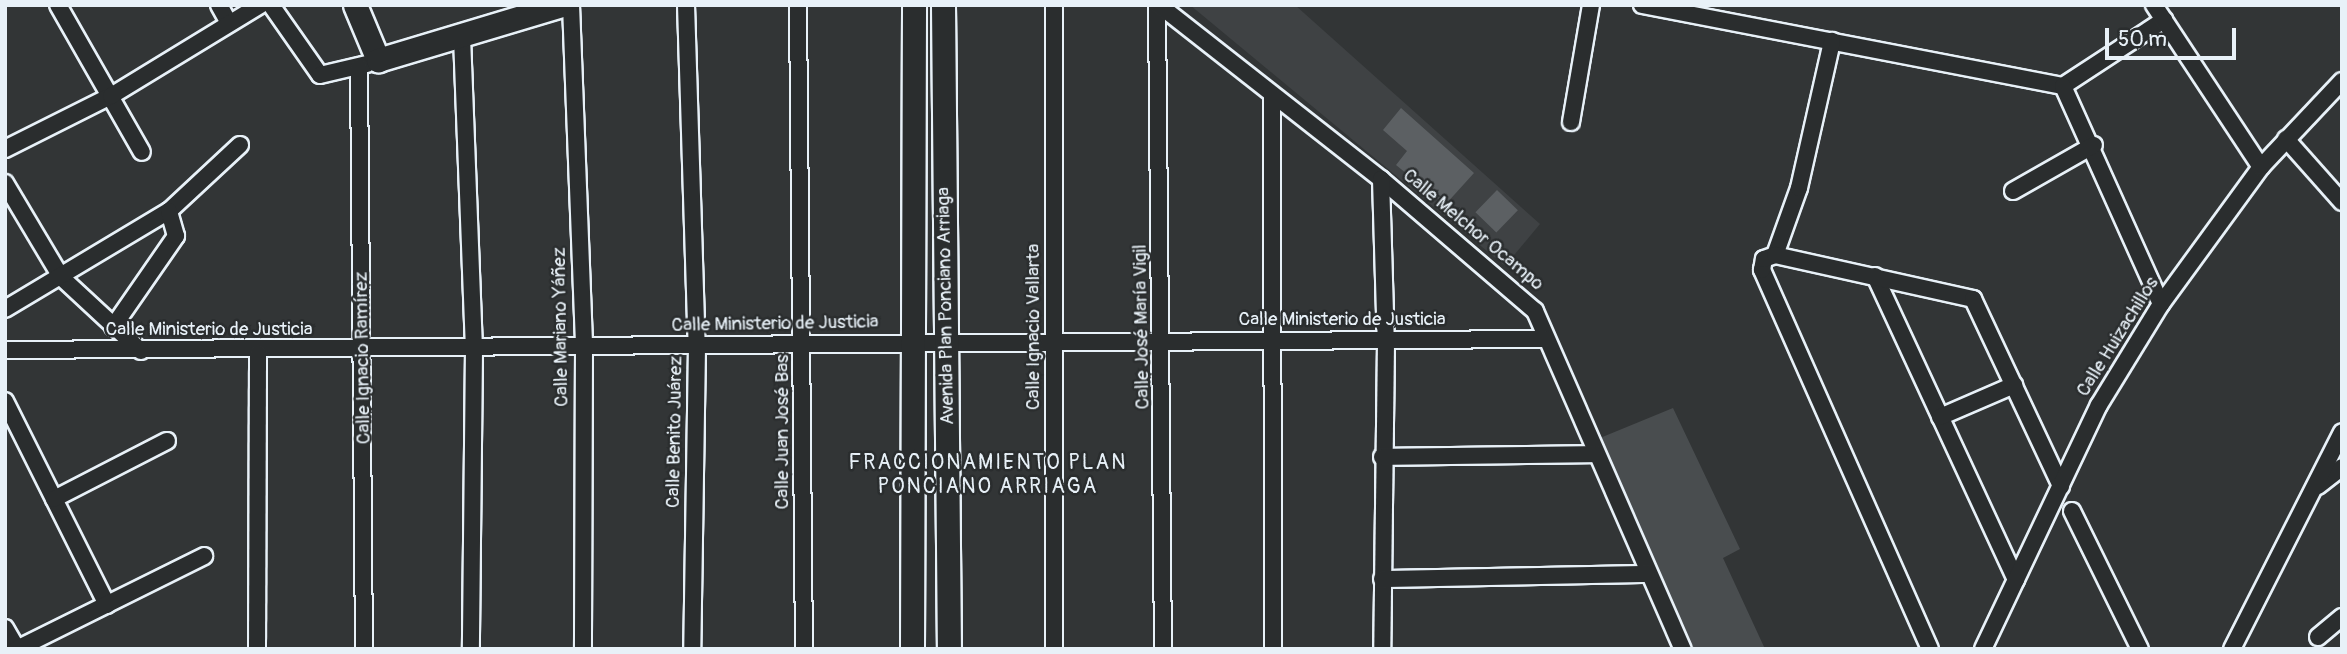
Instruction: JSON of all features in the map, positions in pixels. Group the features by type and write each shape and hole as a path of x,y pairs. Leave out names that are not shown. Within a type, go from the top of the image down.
{"street":[{"path":"58,5 142,152"},
{"path":"219,5 229,23"},
{"path":"5,149 111,96 260,5"},
{"path":"271,5 320,75 462,37 561,5"},
{"name":"Calle Ignacio Ramírez","path":"355,5 368,63 363,351 364,649"},
{"name":"Calle Mariano Yáñez","path":"571,5 584,349 583,649"},
{"name":"Calle Benito Juárez","path":"686,5 697,347 692,649"},
{"name":"Calle Juan José Bas","path":"798,5 804,346 804,649"},
{"name":"Avenida Plan Ponciano Arriaga","path":"912,649 914,5"},
{"name":"Avenida Plan Ponciano Arriaga","path":"943,5 949,649"},
{"name":"Calle Ignacio Vallarta","path":"1054,5 1054,649"},
{"name":"Calle Melchor Ocampo","path":"1158,5 1381,179 1535,311 1647,574 1683,649"},
{"name":"Calle José María Vigil","path":"1158,5 1165,339 1163,649"},
{"path":"1571,122 1591,5"},
{"path":"1642,5 2063,86 2164,20"},
{"path":"2154,5 2261,167"},
{"path":"462,37 474,350 471,649"},
{"path":"1775,256 1798,188 1832,41"},
{"name":"Calle Huizachillos","path":"1983,649 2099,405 2161,304 2261,167 2342,81"},
{"path":"2063,86 2094,145 2161,304"},
{"path":"1272,96 1273,649"},
{"path":"2286,139 2342,202"},
{"path":"5,309 169,211 240,145"},
{"path":"2013,191 2094,145"},
{"path":"1381,179 1387,343 1382,457 1382,649"},
{"path":"5,183 61,277 141,351"},
{"path":"113,327 176,236 169,211"},
{"path":"1930,649 1762,270 1764,259 1775,256 1973,299 2061,486"},
{"path":"1875,276 2016,580"},
{"name":"Calle Ministerio de Justicia","path":"5,350 258,353 804,346 912,341 1165,339 1387,343 1546,339"},
{"path":"257,649 258,353"},
{"path":"1940,417 2014,385"},
{"path":"5,401 107,605"},
{"path":"2232,649 2342,432"},
{"path":"54,499 167,442"},
{"path":"1382,457 1595,454"},
{"path":"2313,490 2342,467"},
{"path":"2072,511 2140,649"},
{"path":"5,628 17,649 204,556"},
{"path":"1382,579 1647,574"},
{"path":"2318,637 2342,617"}],"shaded area":[{"path":"1190,5 1295,5 1540,224 1505,266"},
{"path":"1673,408 1740,549 1723,558 1765,649 1694,649 1600,438"}],"building":[{"path":"1401,108 1474,173 1445,205 1396,165 1407,151 1383,130"},
{"path":"1497,190 1518,210 1496,232 1475,212"}],"district":[{"name":"FRACCIONAMIENTO PLAN PONCIANO ARRIAGA","path":"988,475"}]}
